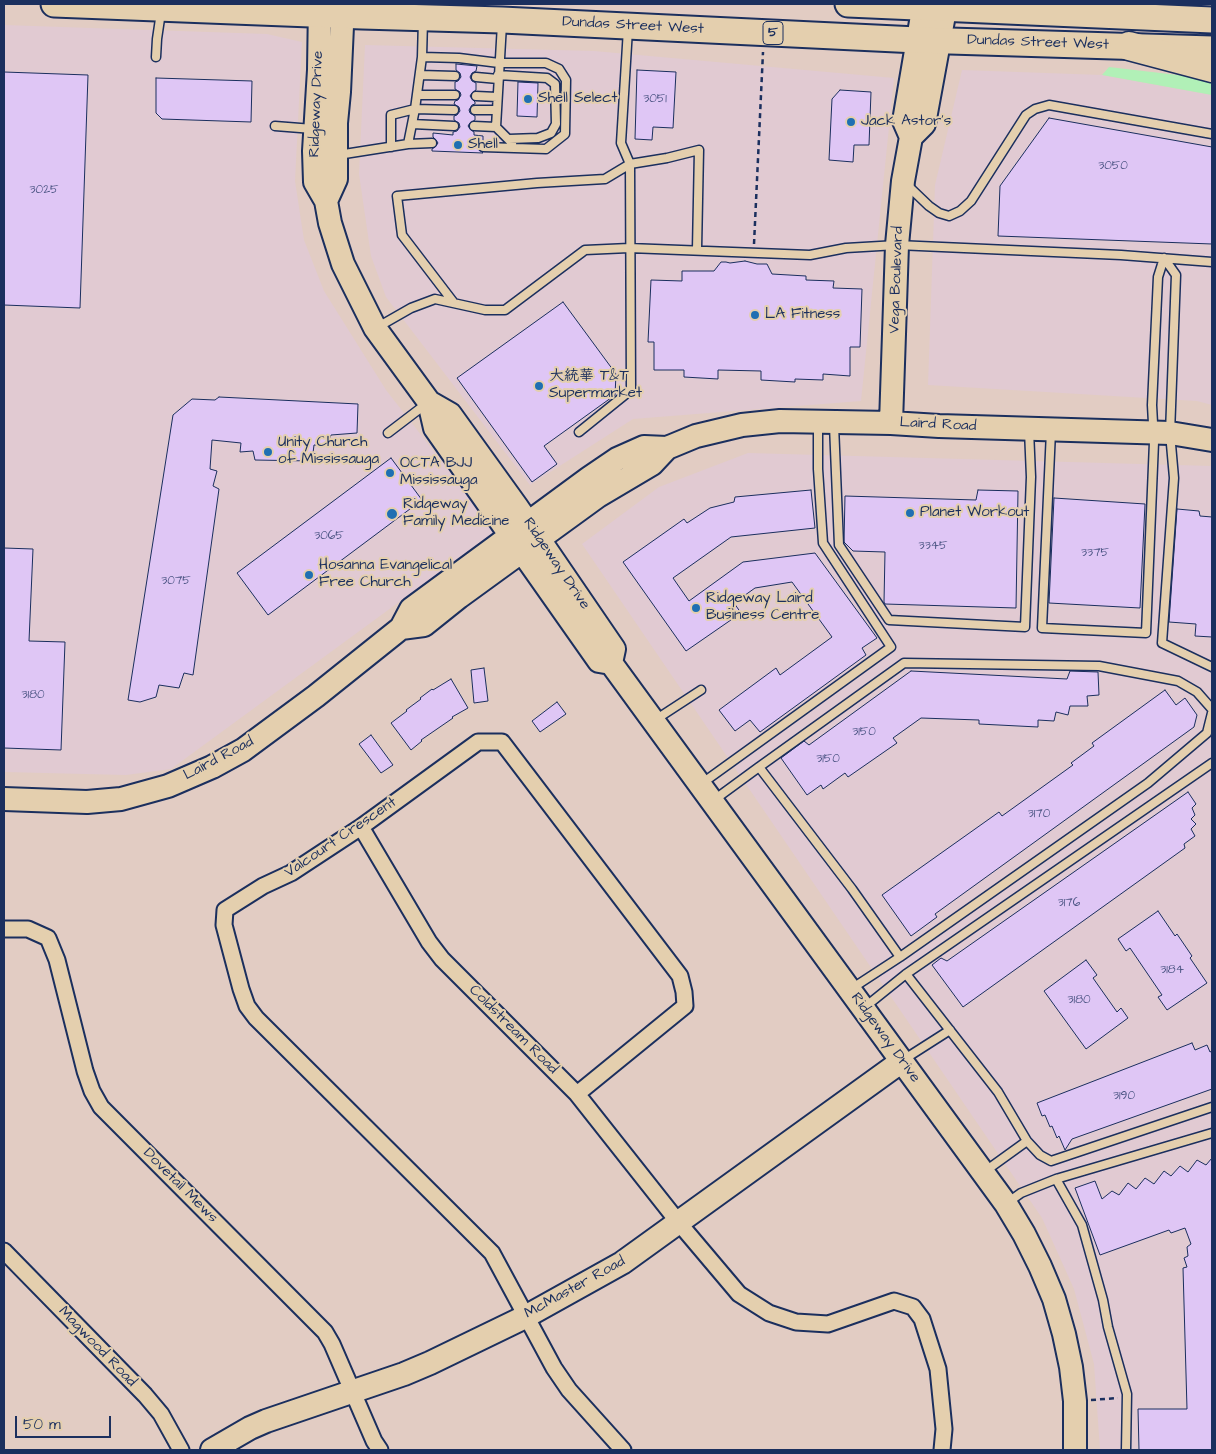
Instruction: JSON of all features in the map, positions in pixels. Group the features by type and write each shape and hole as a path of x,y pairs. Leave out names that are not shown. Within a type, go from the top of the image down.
{"highway":[{"path":"1129,46 1212,68"}],"main road":[{"name":"Dundas Street West","path":"54,4 161,8 331,9 424,18 763,33 932,20 1212,20"},
{"name":"Dundas Street West","path":"848,4 932,20 1129,46 1212,49"}],"street":[{"name":"Ridgeway Drive","path":"331,9 319,70 315,182 326,201 336,245 343,264 375,328 429,402 435,428 525,537 600,661 612,663 1006,1204 1040,1266 1054,1300 1066,1342 1075,1401 1075,1450"},
{"name":"Ridgeway Drive","path":"326,201 336,178 336,123 331,9"},
{"name":"Vega Boulevard","path":"891,423 897,245 903,181 911,137 924,124 932,20"},
{"name":"Laird Road","path":"4,799 87,802 121,799 177,782 212,767 243,750 316,696 400,628 411,609 525,537 652,464 667,448 696,436 742,425 780,421 1161,432 1212,440"},
{"name":"Valcourt Crescent","path":"525,1317 492,1253 256,1018 241,990 224,925 225,910 263,886 291,873 361,827 478,742 502,742 680,976 684,992 685,1006 576,1094"},
{"name":"Coldstream Road","path":"361,827 429,942 442,959 576,1094 679,1223 739,1294 769,1313 796,1322 828,1324 894,1301 913,1307 922,1319 938,1370 944,1429 942,1450"},
{"name":"Dovetail Mews","path":"4,929 28,929 48,938 57,960 85,1070 92,1091 101,1106 315,1321 332,1344 374,1441 380,1450"},
{"name":"McMaster Road","path":"212,1450 266,1421 423,1366 525,1317 622,1263 902,1061"},
{"name":"Magwood Road","path":"4,1251 145,1395 161,1414 181,1450"},
{"path":"525,1317 569,1390 623,1450"}],"lane":[{"path":"156,57 161,8"},
{"path":"408,144 420,74 424,18"},
{"path":"496,126 502,20"},
{"path":"579,432 631,390 630,164 621,143 628,26"},
{"path":"422,57 458,58 499,63 546,63 559,69 566,80 564,134 546,149 483,147"},
{"path":"420,74 455,76"},
{"path":"476,77 547,78 555,84 556,124 551,132 538,138 510,139"},
{"path":"417,95 455,95"},
{"path":"476,96 497,97"},
{"path":"903,181 939,213 949,216 960,211 971,201 1026,115 1035,108 1049,106 1212,134"},
{"path":"391,147 391,115 415,109 454,110"},
{"path":"475,110 496,110"},
{"path":"412,124 454,126"},
{"path":"275,126 316,130"},
{"path":"474,126 496,126 510,139 517,149"},
{"path":"336,156 408,144 432,144"},
{"path":"454,303 402,235 397,196 605,179 630,164 699,150 698,250"},
{"path":"375,328 411,308 435,299 486,310 505,310 585,250 629,248 810,255 846,248 897,245 1212,262"},
{"path":"1040,429 1042,628 1146,633 1154,442 1161,432 1176,275 1164,258"},
{"path":"1164,258 1158,276 1152,405 1174,478 1162,643 1212,666"},
{"path":"388,433 429,402"},
{"path":"826,422 839,546 889,620 1025,627 1031,477 1040,429"},
{"path":"706,793 891,647 823,543 818,470 826,422"},
{"path":"706,793 759,767 904,663 1099,666 1178,681 1198,692 1212,709"},
{"path":"654,721 701,690"},
{"path":"850,990 1148,783 1206,733 1212,713"},
{"path":"864,1008 906,974 1212,763"},
{"path":"759,767 852,889 900,957"},
{"path":"906,974 998,1092 1027,1141 1040,1155 1050,1161 1212,1107"},
{"path":"902,1061 950,1030"},
{"path":"1006,1204 1021,1193 1056,1179 1212,1133"},
{"path":"983,1173 1027,1141"},
{"path":"1056,1179 1082,1224 1101,1291 1108,1327 1127,1394 1126,1450"}],"path":[{"path":"754,252 763,33"},
{"path":"1075,1401 1118,1398 1127,1400"}],"shaded area":[{"path":"4,25 267,34 302,42 295,181 304,240 324,291 386,390 496,531 171,769 126,775 4,772"},
{"path":"365,45 594,51 894,78 861,401 633,419 530,485 386,297 371,256 359,174"},
{"path":"962,70 1102,75 1212,95 1212,405 1197,401 928,385 935,185"},
{"path":"748,453 1212,466 1212,1450 1100,1450 1094,1364 1074,1289 1042,1218 582,544 659,487"}],"green space":[{"path":"1109,67 1212,79 1212,95 1102,75"}],"building":[{"path":"456,64 477,66 476,71 470,77 476,83 476,90 470,96 475,104 469,110 475,116 475,120 468,126 474,132 474,135 483,136 483,141 477,147 483,153 432,151 438,143 433,137 433,133 453,135 453,132 457,131 460,127 459,123 454,120 454,116 460,111 459,107 454,104 461,95 455,89 455,82 461,77 460,73 456,70"},
{"path":"637,70 676,72 673,128 653,127 652,140 635,139"},
{"path":"4,72 88,75 80,308 4,305"},
{"path":"156,78 252,81 251,122 162,119 156,113"},
{"name":"Shell Select","path":"518,82 538,83 537,117 517,116"},
{"name":"Jack Astor's","path":"840,90 871,92 869,145 854,145 853,162 829,160 832,99"},
{"path":"1049,118 1212,147 1212,244 998,236 1000,186"},
{"name":"LA Fitness","path":"745,261 767,264 772,274 806,276 806,280 834,281 833,288 862,289 860,347 850,347 850,376 823,374 823,380 795,379 795,382 761,380 761,371 718,370 718,379 684,377 684,370 654,370 654,342 648,342 651,280 682,281 682,271 714,271 721,262"},
{"name":"大統華 T&T Supermarket","path":"563,302 616,374 615,395 544,446 557,464 532,482 457,378"},
{"path":"219,397 358,404 357,433 331,435 327,445 314,445 312,461 255,460 253,451 240,452 241,443 212,440 210,469 217,471 213,486 219,489 193,675 184,673 179,688 159,685 156,697 140,702 128,700 173,415 192,399 215,400"},
{"path":"391,458 422,500 268,615 237,573"},
{"name":"Ridgeway Laird Business Centre","path":"811,490 815,528 731,537 673,578 689,601 743,562 815,553 877,638 862,648 866,655 760,732 750,720 735,731 719,710 776,668 780,675 832,637 792,582 755,588 734,603 741,613 686,651 623,562 684,519 687,523 710,508 734,502 735,497"},
{"path":"978,490 1018,491 1016,608 885,604 885,552 853,551 844,542 845,496 976,500"},
{"path":"1054,498 1145,504 1140,608 1049,603"},
{"path":"1177,509 1199,511 1200,516 1212,517 1212,637 1195,636 1196,624 1169,622"},
{"path":"4,548 33,549 29,641 65,642 61,750 4,748"},
{"path":"484,668 488,701 474,703 471,670"},
{"path":"911,671 1067,679 1070,671 1098,672 1099,695 1087,696 1088,706 1070,706 1068,715 1056,712 1054,721 1038,720 1038,727 979,724 979,720 921,718 893,738 897,743 848,777 845,773 823,789 821,785 807,795 781,758 804,741 809,745"},
{"path":"451,679 468,708 452,717 421,740 411,750 391,723 432,689"},
{"path":"1165,690 1176,705 1185,698 1197,715 1194,727 935,914 937,917 911,936 882,895 999,812 1002,816 1073,765 1071,763 1094,746 1092,743"},
{"path":"557,702 566,714 540,732 532,721"},
{"path":"371,735 393,765 381,773 359,744"},
{"path":"1188,792 1196,804 1192,808 1195,815 1191,819 1196,824 1191,829 1195,836 1184,844 1185,848 963,1007 932,965 941,958 947,961"},
{"path":"1158,911 1175,936 1177,934 1192,956 1190,958 1207,983 1167,1010 1158,997 1162,995 1130,948 1126,951 1118,939"},
{"path":"1086,960 1097,975 1093,978 1117,1012 1121,1008 1128,1018 1086,1049 1044,991"},
{"path":"1192,1043 1195,1050 1207,1045 1210,1052 1212,1051 1212,1089 1072,1139 1065,1150 1059,1136 1057,1138 1045,1115 1042,1116 1037,1103"},
{"path":"1212,1158 1212,1450 1139,1450 1138,1409 1187,1409 1183,1268 1187,1267 1184,1258 1188,1256 1187,1247 1191,1244 1185,1228 1171,1233 1169,1230 1100,1255 1075,1188 1095,1181 1102,1199 1112,1191 1119,1195 1128,1183 1136,1189 1145,1178 1154,1184 1164,1171 1171,1176 1180,1166 1188,1172 1197,1160 1206,1165"}],"place":[{"name":"Shell Select","path":"528,99"},
{"name":"Jack Astor's","path":"851,122"},
{"name":"Shell","path":"458,145"},
{"name":"LA Fitness","path":"755,315"},
{"name":"大統華 T&T Supermarket","path":"539,386"},
{"name":"Unity Church of Mississauga","path":"268,452"},
{"name":"OCTA BJJ Mississauga","path":"390,473"},
{"name":"Planet Workout","path":"910,513"},
{"name":"Ridgeway Family Medicine","path":"392,514"},
{"name":"Hosanna Evangelical Free Church","path":"309,575"},
{"name":"Ridgeway Laird Business Centre","path":"696,608"}]}
